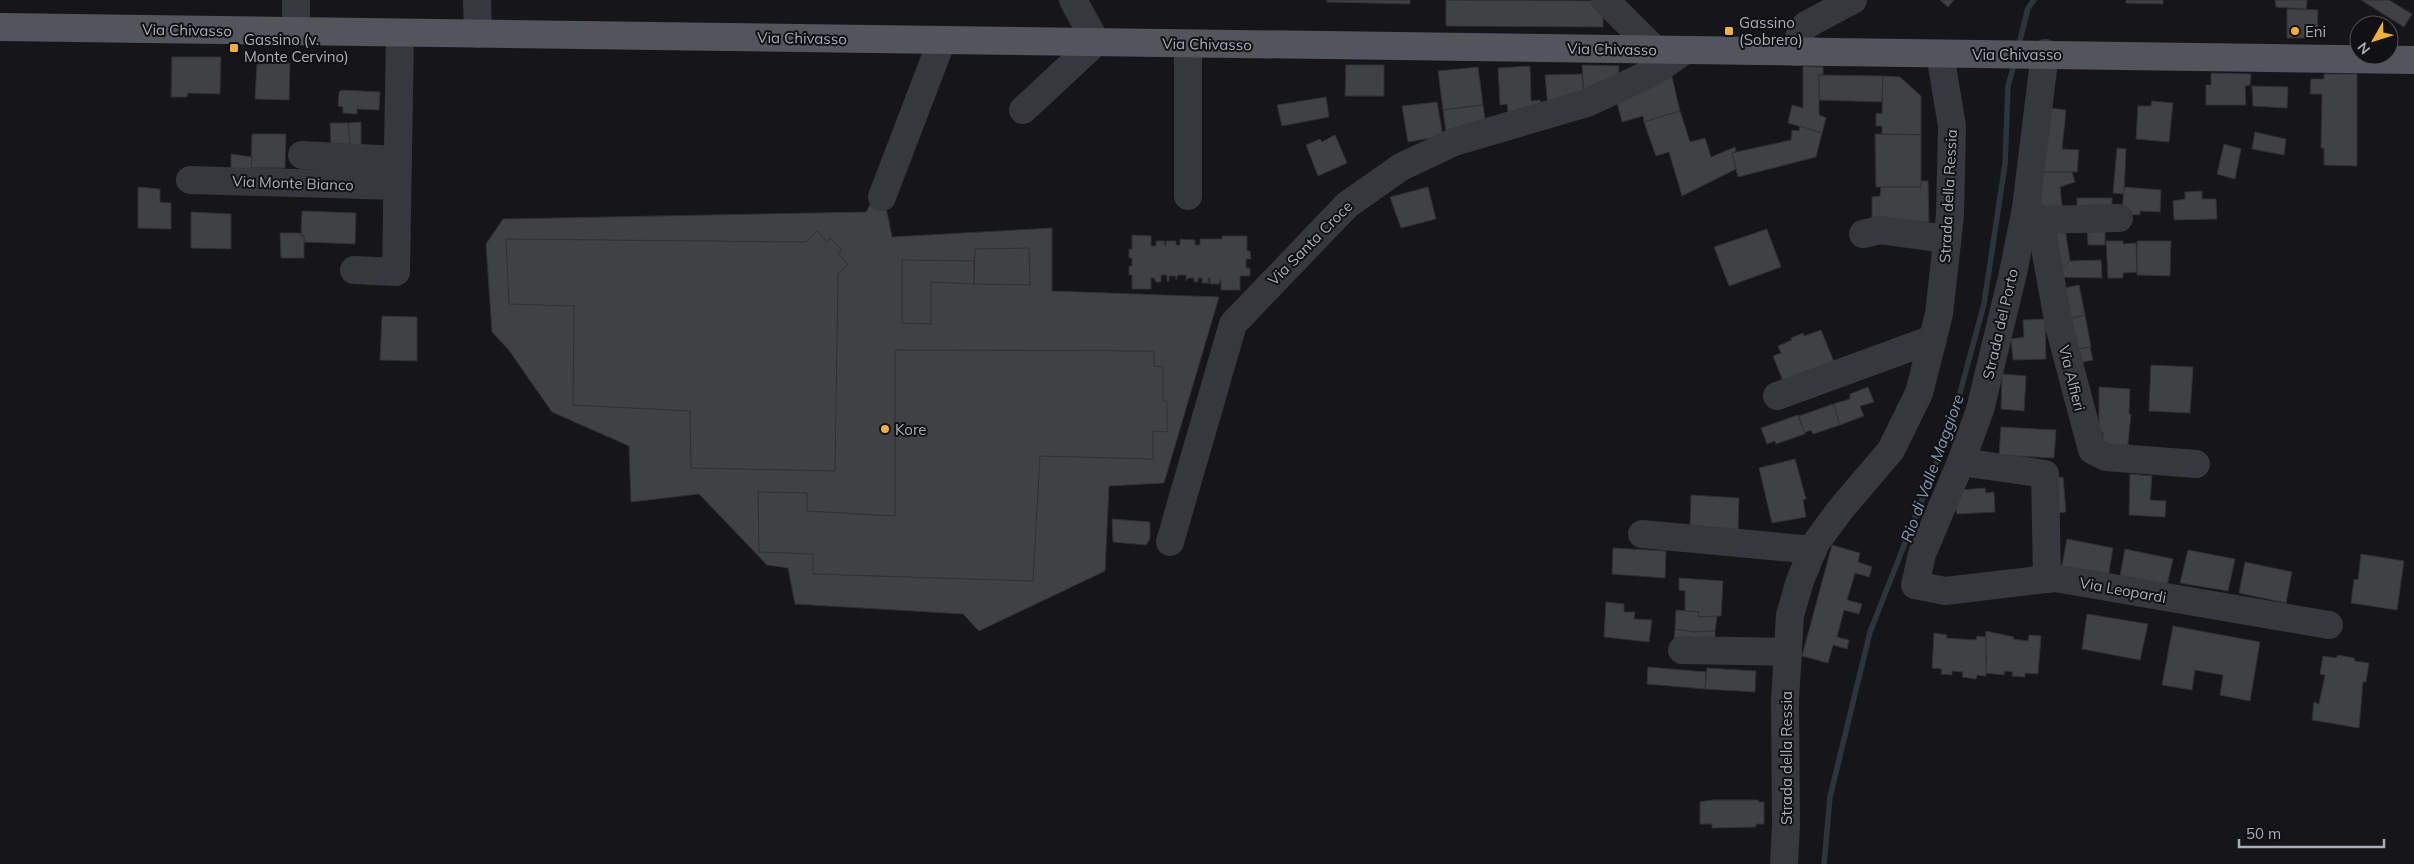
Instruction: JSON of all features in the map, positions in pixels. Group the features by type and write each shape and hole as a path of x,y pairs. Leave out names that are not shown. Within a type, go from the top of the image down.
{"main road":[{"name":"Via Chivasso","path":"0,27 1940,54 2044,53 2414,60"}],"street":[{"path":"296,0 296,32"},
{"path":"477,0 478,34"},
{"path":"1023,110 1096,42 1073,0"},
{"path":"1605,0 1655,50"},
{"path":"1796,52 1799,37 1806,25 1853,0"},
{"path":"354,270 396,272 400,33"},
{"path":"882,197 942,40"},
{"path":"1188,44 1188,196"},
{"name":"Via Santa Croce","path":"1170,542 1232,324 1347,205 1401,167 1454,142 1587,103 1655,71 1686,50"},
{"name":"Strada del Porto","path":"1915,585 1922,554 1961,462 1980,410 2013,273 2033,214 2044,53"},
{"name":"Strada della Ressia","path":"1784,864 1786,825 1786,700 1790,615 1800,581 1813,550 1840,510 1891,450 1920,393 1939,314 1947,239 1952,126 1940,54"},
{"path":"302,155 397,173"},
{"name":"Via Monte Bianco","path":"190,180 397,173"},
{"path":"2033,214 2119,218"},
{"name":"Via Alfieri","path":"2033,214 2059,326 2092,450 2106,457 2196,464"},
{"path":"1862,234 1880,230 1947,239"},
{"path":"1777,396 1933,338"},
{"path":"1961,462 2045,474 2047,579"},
{"path":"1642,534 1813,550"},
{"name":"Via Leopardi","path":"1915,585 1945,591 2055,578 2329,625"},
{"path":"1682,650 1788,652"}],"building":[{"path":"1327,0 1410,0 1410,4 1327,2"},
{"path":"1446,0 1603,1 1603,27 1446,26"},
{"path":"1940,0 1954,0 1948,7"},
{"path":"2126,0 2163,0 2163,4 2126,3"},
{"path":"2275,0 2307,0 2306,9 2276,7"},
{"path":"2361,0 2389,0 2412,14 2404,27 2399,24 2399,15 2385,15"},
{"path":"2287,9 2318,10 2317,38 2287,38"},
{"path":"172,57 221,57 220,94 188,93 187,97 171,97"},
{"path":"290,63 289,100 255,99 257,64"},
{"path":"1346,65 1384,65 1384,96 1345,96"},
{"path":"1582,65 1619,66 1618,85 1584,95"},
{"path":"1530,66 1531,101 1540,100 1541,110 1509,119 1507,104 1500,105 1498,68"},
{"path":"1803,66 1823,67 1823,74 1819,75 1819,115 1826,118 1822,133 1788,123 1792,105 1803,108"},
{"path":"1478,67 1483,105 1443,110 1438,71"},
{"path":"1671,73 1680,111 1644,122 1643,116 1622,122 1615,94"},
{"path":"2211,73 2251,74 2250,85 2245,86 2246,105 2206,105 2206,85 2211,85"},
{"path":"1582,74 1584,95 1548,108 1545,75"},
{"path":"2324,74 2357,74 2357,166 2324,165 2324,148 2321,148 2322,94 2310,94 2311,79 2324,79"},
{"path":"1819,75 1883,76 1882,102 1819,100"},
{"path":"1883,76 1900,77 1921,96 1921,135 1882,134 1882,126 1876,126 1876,113 1882,114"},
{"path":"2252,86 2288,87 2287,108 2253,106"},
{"path":"342,90 380,92 379,110 357,109 357,114 343,113 343,107 338,106 339,92"},
{"path":"1326,97 1329,117 1282,126 1277,105"},
{"path":"2152,101 2173,103 2169,142 2136,139 2138,106 2151,106"},
{"path":"1437,102 1443,136 1408,142 1402,106"},
{"path":"1483,105 1486,127 1447,140 1443,110"},
{"path":"2042,107 2066,110 2062,149 2079,150 2077,172 2036,172"},
{"path":"1680,111 1690,142 1705,138 1711,157 1735,147 1736,151 1732,153 1736,169 1682,196 1669,152 1656,156 1644,122"},
{"path":"361,122 361,152 350,152 348,123"},
{"path":"330,123 348,123 350,145 331,144"},
{"path":"1800,126 1822,133 1816,157 1738,177 1732,153 1791,140 1792,130 1799,131"},
{"path":"2255,132 2286,139 2284,155 2252,149"},
{"path":"252,134 286,134 285,168 251,168"},
{"path":"1875,134 1921,135 1921,187 1876,187"},
{"path":"1335,135 1347,163 1318,176 1306,145 1320,139 1322,142"},
{"path":"2224,144 2241,149 2235,179 2217,174"},
{"path":"2117,148 2126,149 2124,194 2113,193"},
{"path":"231,154 252,157 253,179 231,177"},
{"path":"2036,172 2072,172 2075,182 2060,187 2063,214 2041,215"},
{"path":"1921,181 1928,181 1929,222 1872,222 1872,197 1880,196 1881,187 1921,187"},
{"path":"138,187 160,189 160,202 171,203 171,229 138,228"},
{"path":"1428,187 1436,219 1401,228 1390,197"},
{"path":"2124,187 2161,190 2160,212 2140,211 2140,215 2122,214"},
{"path":"2202,191 2202,199 2216,199 2217,219 2174,220 2173,201 2185,199 2185,192"},
{"path":"2077,198 2112,198 2112,216 2077,216"},
{"name":"Kore","path":"873,200 885,203 892,237 1052,228 1052,291 1219,297 1164,483 1109,486 1105,571 979,631 963,614 795,604 788,568 767,565 699,494 631,502 629,446 552,412 508,349 492,332 486,244 503,219 866,212"},
{"path":"302,211 356,213 355,244 304,242 304,236 301,236"},
{"path":"191,212 231,214 231,249 191,248"},
{"path":"2064,222 2070,261 2054,277 2045,226"},
{"path":"2105,222 2105,245 2088,245 2087,223"},
{"path":"1767,229 1781,267 1729,286 1714,247"},
{"path":"817,231 827,242 830,238 842,250 838,253 848,265 838,274 835,471 691,468 690,411 573,405 574,306 509,304 506,239 806,242"},
{"path":"280,233 301,233 301,236 304,236 304,258 281,258"},
{"path":"1132,235 1151,236 1151,246 1156,246 1156,241 1165,241 1164,245 1166,245 1166,241 1176,241 1176,245 1180,245 1180,239 1195,240 1195,245 1200,245 1200,239 1222,239 1222,236 1247,236 1247,251 1250,251 1251,259 1246,259 1246,268 1250,268 1250,276 1240,276 1240,290 1221,290 1221,279 1219,284 1210,284 1210,278 1208,278 1209,283 1202,283 1202,278 1198,278 1198,282 1194,282 1194,278 1188,278 1186,281 1186,275 1178,275 1176,280 1176,276 1169,276 1169,281 1167,281 1167,275 1161,275 1161,282 1156,282 1154,278 1151,278 1151,289 1132,289 1132,275 1129,275 1129,266 1132,266 1132,258 1129,258 1129,249 1132,249"},
{"path":"2106,241 2123,241 2123,244 2136,243 2137,272 2123,273 2123,278 2108,278"},
{"path":"2137,241 2171,241 2170,276 2137,275"},
{"path":"1029,248 1030,285 974,284 975,249"},
{"path":"902,260 974,261 974,284 931,282 931,324 902,323"},
{"path":"2101,260 2102,278 2054,277 2070,261"},
{"path":"2079,285 2085,315 2061,321 2055,290"},
{"path":"2085,315 2091,347 2068,350 2061,321"},
{"path":"382,316 417,317 417,361 380,360"},
{"path":"2045,319 2046,359 2013,360 2011,339 2024,337 2023,320"},
{"path":"1821,330 1834,362 1783,381 1773,356 1781,353 1778,346 1803,333 1804,336"},
{"path":"2090,347 2093,360 2073,364 2070,350"},
{"path":"895,350 1154,351 1154,366 1163,367 1163,401 1167,401 1167,432 1153,431 1153,459 1040,456 1033,581 813,574 813,554 759,552 758,492 807,493 807,511 895,516"},
{"path":"2151,365 2193,367 2190,413 2149,411"},
{"path":"2002,374 2026,376 2024,411 2001,409"},
{"path":"1868,387 1874,402 1860,406 1864,416 1840,425 1833,404 1850,399 1850,394"},
{"path":"2099,387 2130,389 2129,414 2131,414 2127,452 2103,451 2103,433 2099,431"},
{"path":"1833,404 1840,425 1813,434 1811,430 1804,433 1799,416"},
{"path":"1798,415 1805,434 1776,444 1775,441 1767,444 1761,428"},
{"path":"2001,427 2056,430 2054,458 1999,455"},
{"path":"1795,459 1806,499 1803,500 1806,517 1772,523 1759,468"},
{"path":"2130,474 2152,476 2150,500 2166,501 2165,517 2129,515"},
{"path":"2063,477 2066,512 2051,513 2049,478"},
{"path":"1985,488 1986,493 1994,492 1995,512 1957,514 1954,504 1961,490"},
{"path":"1691,495 1739,498 1738,532 1690,529"},
{"path":"1112,519 1150,522 1150,539 1146,545 1113,542"},
{"path":"2067,539 2113,548 2108,578 2061,570"},
{"path":"1832,545 1860,553 1858,562 1872,567 1869,577 1855,573 1847,600 1862,604 1859,614 1844,610 1837,637 1849,640 1847,649 1833,645 1828,663 1802,656"},
{"path":"1613,548 1666,551 1665,578 1612,574"},
{"path":"2125,549 2173,559 2166,590 2119,581"},
{"path":"2188,550 2235,559 2228,591 2180,583"},
{"path":"2361,554 2404,561 2397,610 2351,603 2354,579 2358,580"},
{"path":"2245,562 2292,572 2286,603 2239,593"},
{"path":"1679,578 1723,581 1721,616 1698,617 1699,612 1685,611 1685,591 1679,590"},
{"path":"1606,602 1624,604 1624,612 1635,612 1634,619 1652,620 1649,642 1604,637"},
{"path":"1676,610 1699,612 1698,617 1717,616 1715,631 1694,632 1675,629"},
{"path":"2087,614 2148,624 2140,660 2082,649"},
{"path":"2173,626 2260,642 2250,701 2220,695 2223,675 2195,670 2192,690 2162,685"},
{"path":"1675,629 1694,632 1715,631 1715,643 1674,641"},
{"path":"1986,631 2014,637 2013,639 2028,641 2029,635 2041,636 2038,674 2025,673 2025,677 2012,676 2013,672 2005,671 2004,675 1985,673 1987,656 1984,656"},
{"path":"1934,633 1947,635 1946,638 1976,640 1977,636 1986,637 1986,676 1977,675 1976,679 1962,677 1963,672 1952,671 1952,675 1941,674 1942,669 1932,668"},
{"path":"2338,655 2354,658 2355,661 2369,663 2366,682 2363,682 2359,728 2312,720 2314,702 2319,704 2325,675 2320,674 2323,656 2336,658"},
{"path":"1648,667 1706,672 1705,689 1647,684"},
{"path":"1707,668 1756,671 1755,692 1705,689"},
{"path":"1712,800 1758,800 1758,802 1764,802 1764,824 1756,824 1756,827 1712,828 1712,824 1700,824 1700,802"}],"waterway":[{"name":"Rio di Valle Maggiore","path":"2019,44 2028,8 2034,0"},
{"name":"Rio di Valle Maggiore","path":"1824,864 1830,797 1870,632 1951,426 1984,304 2005,164 2008,86 2014,65"}],"place":[{"name":"Gassino (Sobrero)","path":"1729,31"},
{"name":"Eni","path":"2295,31"},
{"name":"Gassino (v. Monte Cervino)","path":"234,48"},
{"name":"Kore","path":"885,429"}]}
